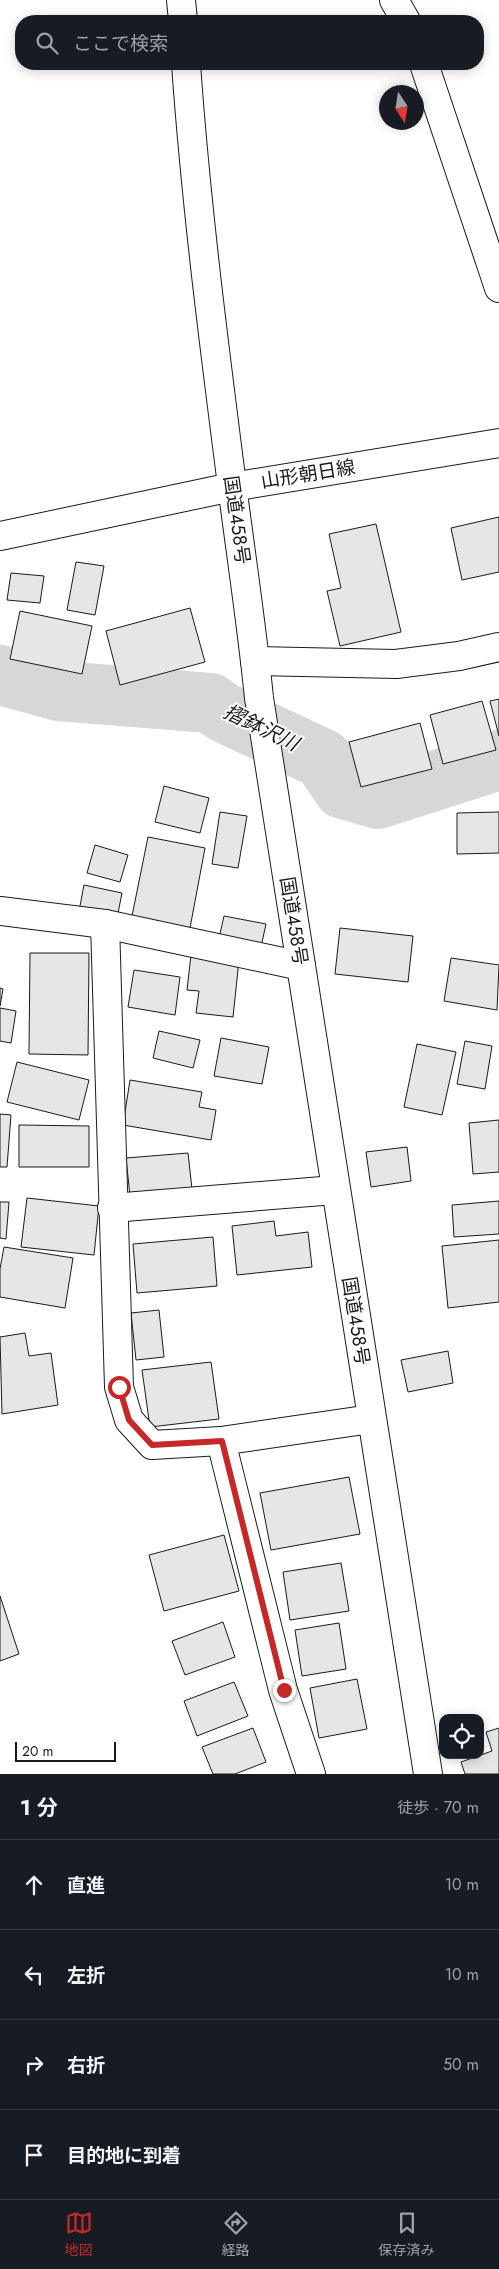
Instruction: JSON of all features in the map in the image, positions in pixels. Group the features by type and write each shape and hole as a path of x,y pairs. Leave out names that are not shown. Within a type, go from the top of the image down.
{"main road":[{"path":"181,0 182,15"},
{"path":"394,0 403,15"},
{"name":"国道458号","path":"186,70 193,168 259,698 428,1774"},
{"path":"426,70 493,246 499,288"},
{"name":"山形朝日線","path":"0,536 232,487 499,443"},
{"path":"255,661 396,664 459,656 499,647"},
{"path":"0,911 105,924 301,966"},
{"path":"105,924 112,1208 119,1387 129,1420 152,1445 222,1441 371,1419"},
{"path":"112,1208 335,1190"},
{"path":"222,1441 284,1690 311,1774"}],"building":[{"path":"499,517 499,572 462,580 451,528"},
{"path":"376,524 401,632 340,646 327,591 341,588 329,534"},
{"path":"76,562 104,566 95,615 67,610"},
{"path":"11,573 44,576 40,603 7,600"},
{"path":"190,608 205,662 120,685 106,631"},
{"path":"20,611 92,626 82,674 10,659"},
{"path":"499,699 499,736 490,701"},
{"path":"482,701 496,750 443,764 430,715"},
{"path":"420,723 432,769 361,787 349,742"},
{"path":"164,786 209,798 200,833 155,822"},
{"path":"220,812 247,816 238,868 212,864"},
{"path":"499,812 499,853 457,854 457,813"},
{"path":"148,837 205,848 190,928 132,916"},
{"path":"95,845 128,855 120,882 87,873"},
{"path":"84,885 122,893 117,918 79,911"},
{"path":"224,916 266,924 261,947 219,938"},
{"path":"340,928 413,936 408,982 335,974"},
{"path":"30,953 89,953 88,1055 29,1054"},
{"path":"191,955 239,960 233,1017 196,1013 199,991 187,990"},
{"path":"451,958 499,965 497,1010 444,1001"},
{"path":"134,970 180,977 175,1015 128,1007"},
{"path":"0,988 3,989 0,1006"},
{"path":"0,1008 16,1011 11,1043 0,1041"},
{"path":"159,1031 200,1040 193,1068 153,1058"},
{"path":"221,1038 269,1047 262,1084 214,1076"},
{"path":"465,1041 492,1046 485,1089 457,1084"},
{"path":"417,1044 456,1052 442,1115 404,1107"},
{"path":"17,1062 89,1080 79,1120 7,1102"},
{"path":"130,1080 202,1092 199,1107 216,1110 211,1140 123,1125"},
{"path":"0,1114 11,1115 7,1167 0,1167"},
{"path":"499,1120 499,1172 473,1174 469,1123"},
{"path":"19,1125 89,1126 89,1167 19,1167"},
{"path":"407,1147 411,1181 371,1187 366,1152"},
{"path":"188,1153 192,1189 130,1196 126,1158"},
{"path":"27,1198 99,1206 94,1255 21,1247"},
{"path":"499,1201 499,1234 454,1237 452,1205"},
{"path":"0,1202 9,1202 6,1239 0,1238"},
{"path":"274,1221 276,1236 308,1232 312,1267 237,1275 232,1226"},
{"path":"213,1237 217,1286 137,1293 133,1244"},
{"path":"499,1240 499,1302 448,1308 442,1246"},
{"path":"4,1247 73,1258 65,1308 0,1297 0,1269"},
{"path":"159,1310 164,1357 136,1360 131,1313"},
{"path":"25,1333 29,1356 51,1353 58,1405 2,1414 0,1337"},
{"path":"448,1351 453,1383 408,1392 401,1360"},
{"path":"211,1362 219,1419 150,1427 142,1370"},
{"path":"349,1477 360,1534 271,1550 260,1493"},
{"path":"224,1535 239,1591 164,1611 149,1555"},
{"path":"341,1563 349,1611 290,1620 283,1572"},
{"path":"0,1596 19,1654 0,1661"},
{"path":"223,1622 235,1657 185,1675 172,1641"},
{"path":"339,1623 346,1669 302,1676 295,1630"},
{"path":"357,1679 367,1729 319,1738 310,1688"},
{"path":"234,1682 248,1716 197,1736 184,1701"},
{"path":"253,1728 266,1762 235,1774 213,1774 202,1747"},
{"path":"499,1728 499,1774 465,1774 461,1762 469,1759 484,1759 484,1754 492,1751 486,1732"}],"waterway":[{"name":"摺鉢沢川","path":"0,675 59,691 210,703 225,713 323,759 343,789 378,799 499,760"}],"route":[{"path":"119,1387 129,1420 152,1445 222,1441 284,1690"}]}
